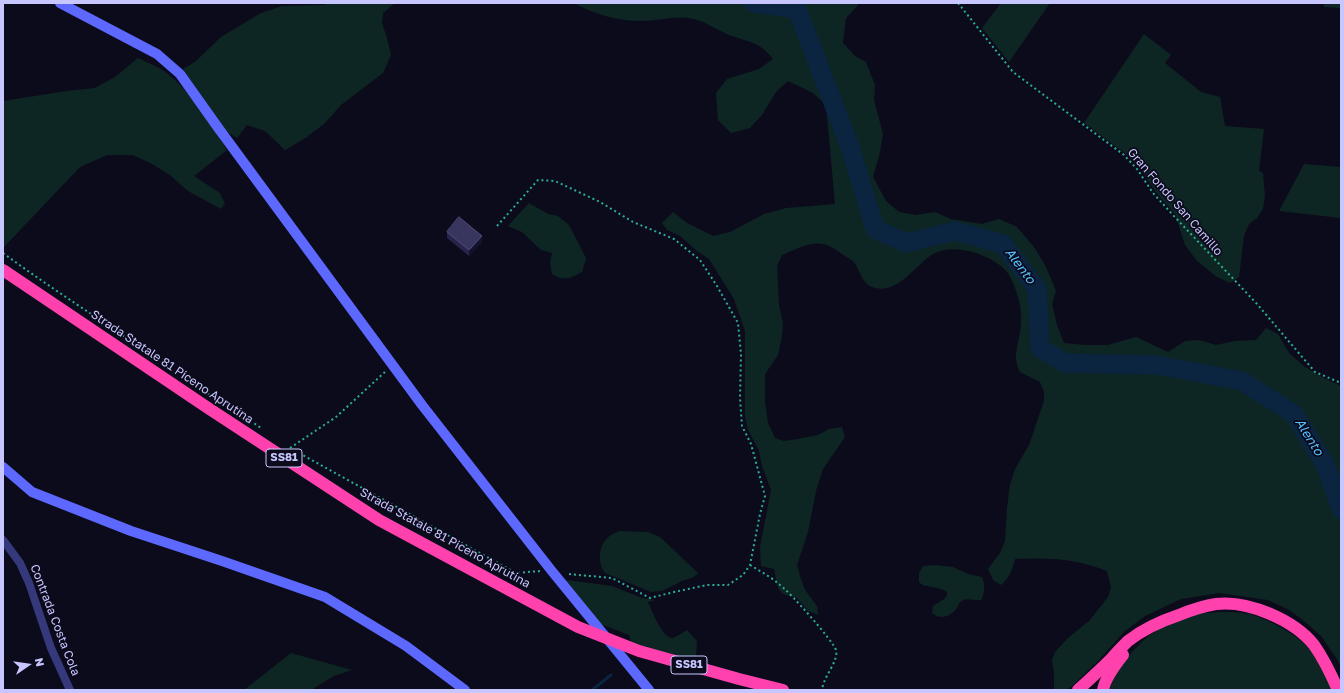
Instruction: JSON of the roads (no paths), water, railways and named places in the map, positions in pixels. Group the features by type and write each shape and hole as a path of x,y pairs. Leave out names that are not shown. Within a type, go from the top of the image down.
{"highway":[{"name":"Strada Statale 81 Piceno Aprutina","path":"3,270 208,408 379,520 482,576 578,627 639,651 738,680 783,690"},
{"path":"1078,690 1093,677 1128,641 1145,630 1169,618 1191,610 1217,604 1237,604 1254,608 1277,617 1302,633 1313,644 1330,671 1338,690"},
{"path":"1103,690 1117,663 1128,649 1143,636 1169,618"}],"street":[{"path":"60,3 157,54 180,74 422,405 551,570 649,690"},
{"path":"3,467 32,492 131,531 325,597 406,646 465,690"},
{"name":"Contrada Costa Cola","path":"3,540 20,563 29,584 51,648 70,690"},
{"path":"625,660 642,690"}],"waterway":[{"name":"Alento","path":"754,3 797,9 850,147 875,229 906,243 955,231 1003,244 1037,289 1040,348 1065,363 1157,365 1242,381 1294,414 1325,464 1341,509"},
{"path":"592,690 611,675"}]}
